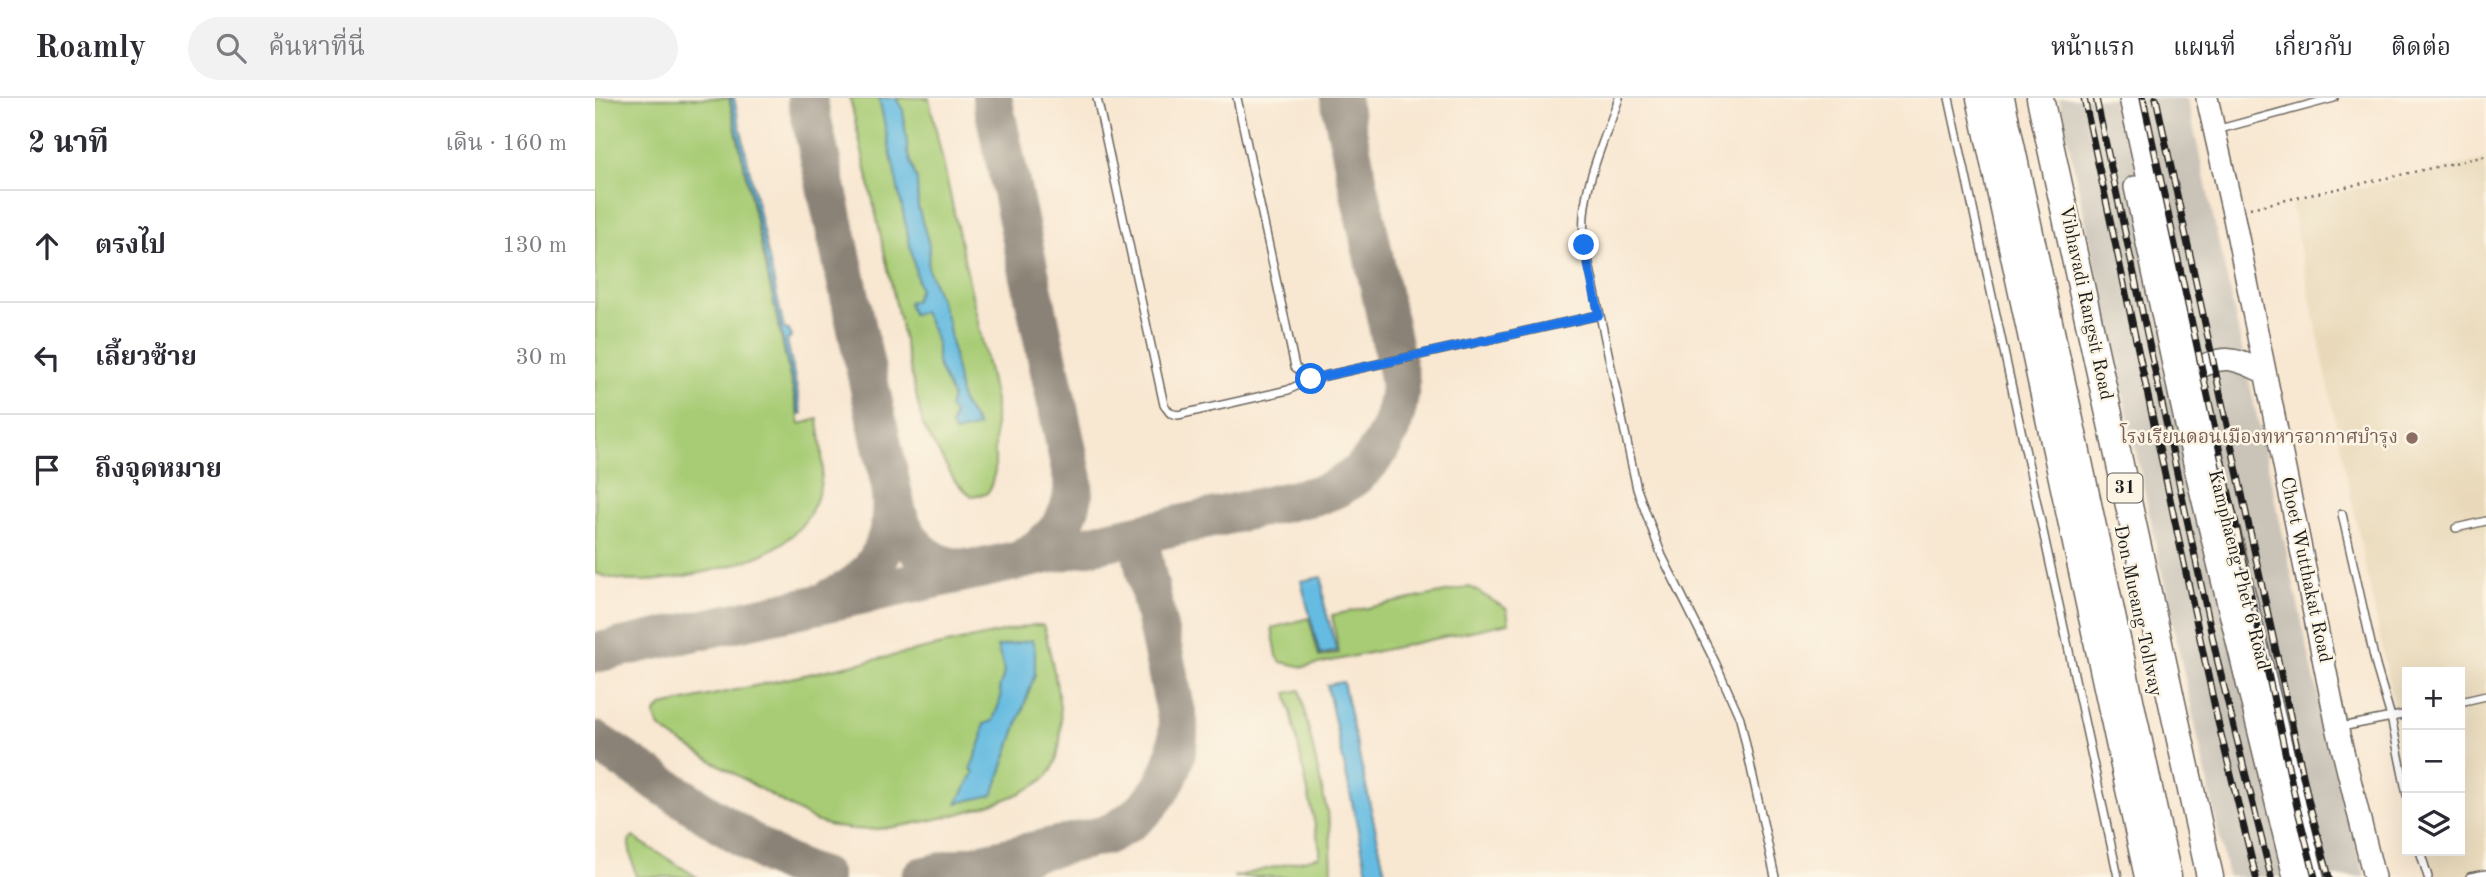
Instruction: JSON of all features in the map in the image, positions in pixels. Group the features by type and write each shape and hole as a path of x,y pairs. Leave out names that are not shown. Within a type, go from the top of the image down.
{"highway":[{"path":"1980,98 2148,877"},
{"name":"Don Mueang Tollway","path":"2001,98 2168,877"},
{"name":"Don Mueang Tollway","path":"2025,98 2195,877"},
{"name":"Vibhavadi Rangsit Road","path":"2040,98 2210,877"}],"main road":[{"name":"Kamphaeng Phet 6 Road","path":"2116,98 2196,472 2294,877"},
{"name":"Kamphaeng Phet 6 Road","path":"2130,98 2190,373 2313,877"},
{"name":"Choet Wutthakat Road","path":"2207,98 2344,727 2374,877"},
{"path":"2190,373 2205,363 2227,358 2243,362 2265,373"}],"lane":[{"path":"1097,98 1167,411 1178,415 1288,390 1311,379 1599,315"},
{"path":"1237,98 1295,367 1311,379"},
{"path":"1619,98 1588,188 1583,218 1584,245 1637,489 1663,556 1740,718 1775,877"},
{"path":"1949,98 2118,877"},
{"path":"2215,131 2334,98"},
{"path":"2342,514 2376,666 2392,718 2407,793"},
{"path":"2456,528 2486,521"},
{"path":"2465,701 2486,696"},
{"path":"2344,727 2402,715"},
{"path":"2422,856 2428,877"},
{"path":"2470,877 2486,873"}],"path":[{"path":"2253,207 2486,156"}],"shaded area":[{"path":"2059,98 2187,98 2332,759 2365,877 2228,877"},
{"name":"โรงเรียนดอนเมืองทหารอากาศบำรุง","path":"2486,159 2486,877 2432,877 2427,856 2465,856 2465,667 2402,667 2402,745 2291,204"}],"green space":[{"path":"595,98 729,98 800,424 818,419 823,460 817,497 808,517 795,533 760,556 717,569 658,580 620,580 595,573"},
{"path":"850,98 929,98 995,400 995,471 986,494 971,496 955,481 923,426"},
{"path":"1470,587 1507,609 1509,623 1304,667 1281,662 1277,656 1272,628 1309,618 1319,657 1339,653 1332,615"},
{"path":"1043,625 1046,634 1059,700 1061,734 1054,766 1044,779 1026,790 1002,801 946,817 870,830 815,821 677,740 662,729 655,718 655,713 662,706"},
{"path":"1300,690 1330,825 1332,870 1327,877 1233,877 1320,856 1287,693"},
{"path":"633,837 697,877 636,877 629,846"}],"water":[{"path":"730,98 734,98 784,329 789,330 791,338 787,340 802,414 799,414"},
{"path":"879,98 896,98 903,110 908,152 917,181 918,207 929,245 928,269 948,322 961,400 978,427 955,433 951,427 954,414 949,408 952,396 937,363 937,346 932,330 923,312 912,314 908,302 915,301 919,288"},
{"path":"1322,577 1324,604 1337,651 1320,655 1301,581"},
{"path":"1032,640 1035,650 1035,674 993,795 957,803 974,773 971,768 982,739 984,724 993,721 1000,700 999,687 1004,672 997,647"},
{"path":"1343,682 1386,877 1368,877 1327,685"}],"taxiway":[{"path":"807,98 897,514 908,537 925,555 946,566 971,569"},
{"path":"992,98 1073,479 1071,504 1061,525 1046,543 1025,557"},
{"path":"595,653 1322,494 1354,476 1367,465 1387,435 1394,419 1400,382 1340,98"},
{"path":"833,597 860,580 879,557 890,528 891,496"},
{"path":"921,877 1106,835 1137,816 1160,790 1174,758 1178,722 1138,535"},
{"path":"595,741 772,856 822,877"}],"railway":[{"path":"2084,98 2218,722 2256,877"},
{"path":"2096,98 2218,663 2271,877"},
{"path":"2143,98 2297,807 2315,877"},
{"path":"2156,98 2309,803 2329,877"}],"place":[{"name":"โรงเรียนดอนเมืองทหารอากาศบำรุง","path":"2412,438"}],"route":[{"path":"1311,379 1599,315 1584,245"}]}
